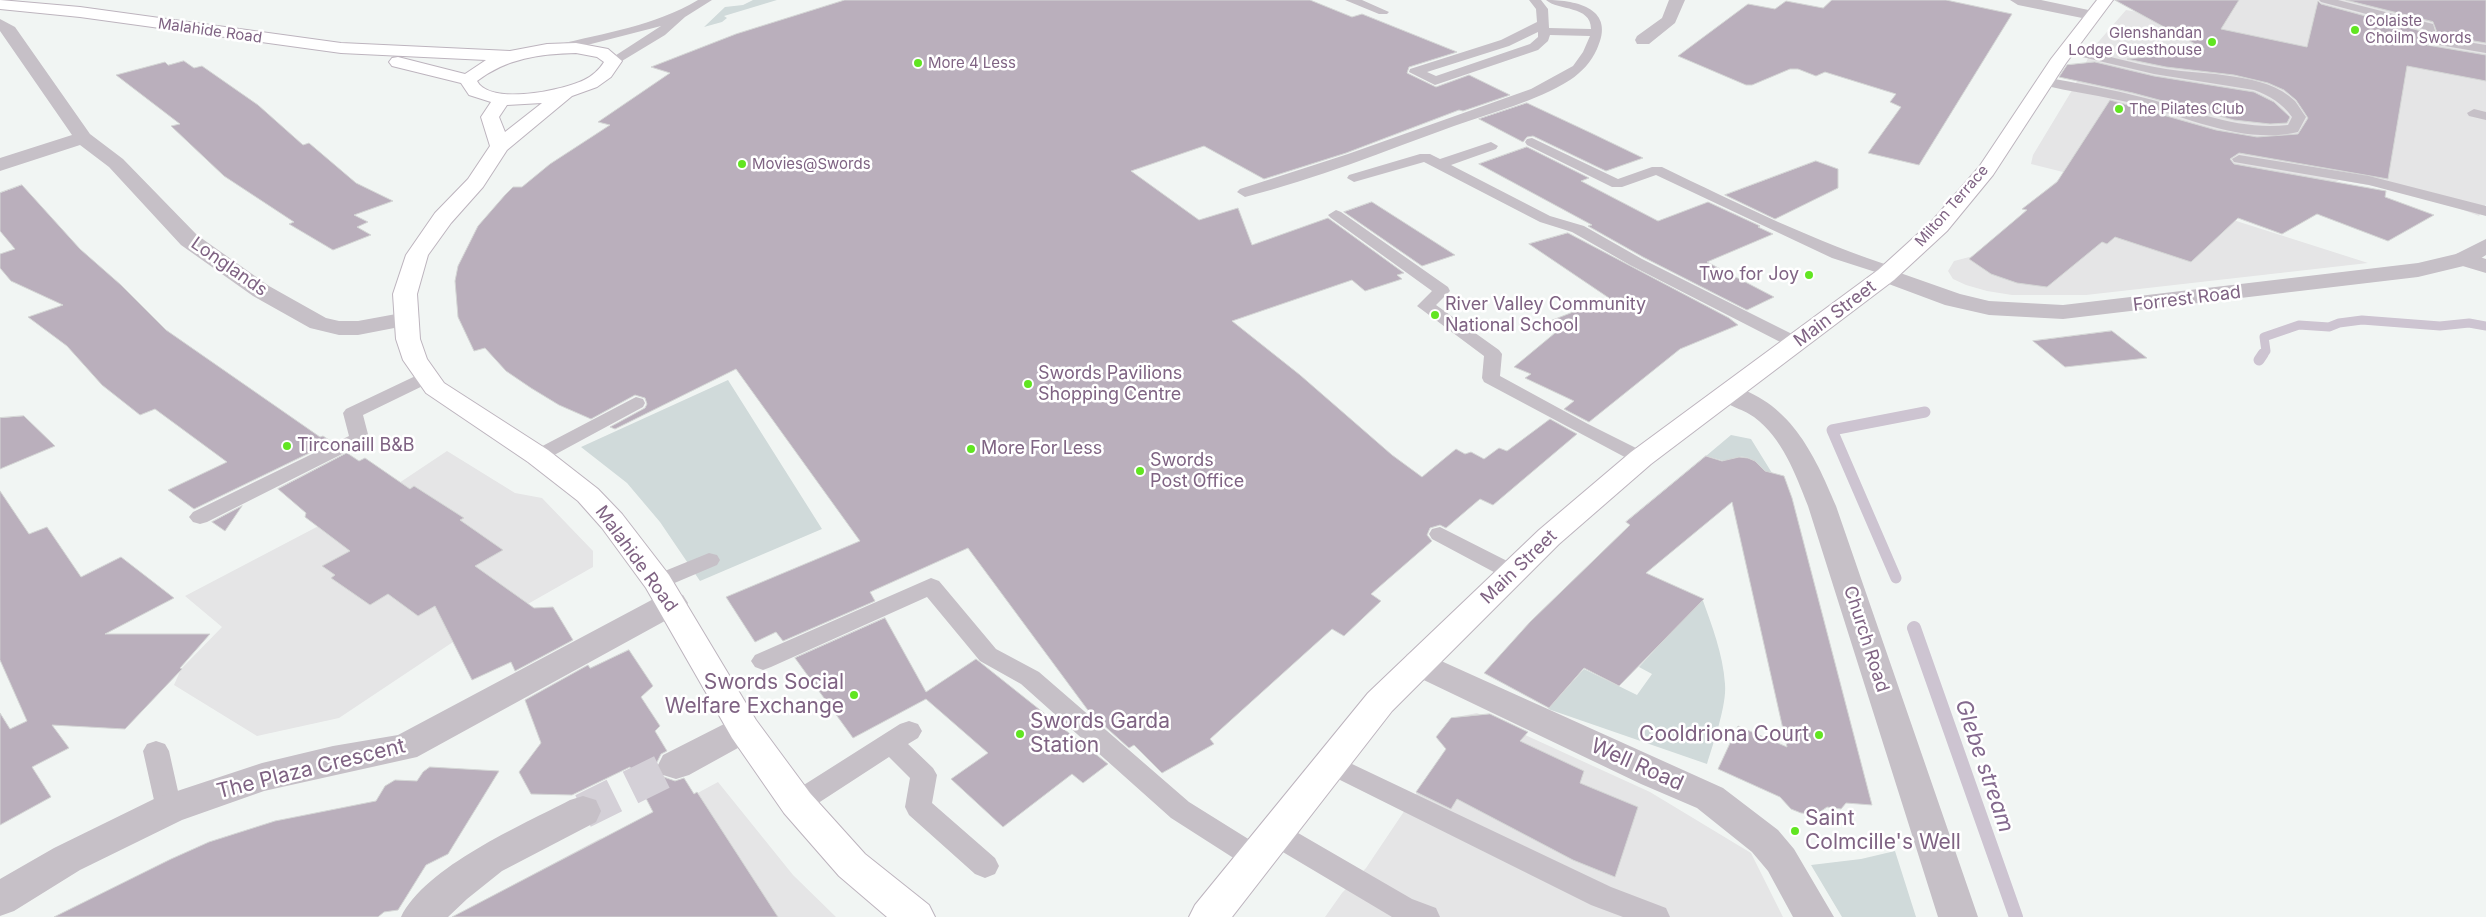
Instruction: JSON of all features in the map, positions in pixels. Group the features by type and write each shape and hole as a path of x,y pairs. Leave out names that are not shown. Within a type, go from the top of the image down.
{"main road":[{"path":"67,0 80,12"},
{"name":"Milton Terrace","path":"1888,274 1963,199 1985,172 2065,49 2105,0"},
{"name":"Malahide Road","path":"0,4 80,12 341,48 510,56"},
{"name":"Malahide Road","path":"341,48 468,80"},
{"path":"560,48 591,50 602,53 613,61 608,72 599,79 565,93 525,99 502,99 476,92 468,80 480,70 510,56 560,48"},
{"name":"Malahide Road","path":"565,93 500,146 476,183 443,218 417,255 406,294 408,339 415,360 434,388 448,399 538,456 588,495 612,521 665,592 744,729 797,802 852,865 915,917"},
{"path":"500,146 490,117 502,99"},
{"name":"Main Street","path":"1209,917 1380,702 1513,573 1597,494 1641,458 1888,274"}],"street":[{"path":"1643,40 1669,20 1677,0"},
{"path":"2018,0 2092,15"},
{"name":"Longlands","path":"0,24 10,30 83,138 116,162 189,240 269,295 318,322 339,328 358,328 407,319"},
{"path":"0,165 83,138"},
{"name":"Forrest Road","path":"1888,274 1953,300 1989,308 2063,312 2418,270 2464,259 2486,246"},
{"path":"2464,259 2486,266"},
{"name":"Church Road","path":"1728,393 1762,410 1781,427 1800,453 1825,514 1958,917"},
{"name":"The Plaza Crescent","path":"0,899 66,859 169,809 262,777 333,760 405,747 665,592"},
{"name":"Well Road","path":"1419,664 1654,774 1710,798 1752,829 1780,860 1814,917"},
{"path":"676,765 744,729"},
{"path":"421,917 453,888 489,860 583,811"}],"lane":[{"path":"613,61 661,32 681,15 706,0"},
{"path":"1351,0 1384,12"},
{"path":"1535,0 1542,10 1542,28 1544,38 1534,47 1435,81 1415,72 1542,28 1596,34"},
{"path":"1246,192 1313,172 1535,93 1578,68 1597,29 1591,17 1579,7 1552,0"},
{"path":"2325,0 2429,27 2431,40 2486,50"},
{"path":"560,48 638,30 681,15"},
{"path":"2043,81 2142,102 2176,112 2270,131 2294,129 2299,117 2296,109 2289,102 2269,92 2220,79 2162,83 2065,49"},
{"path":"2142,102 2154,100 2162,83"},
{"path":"2142,102 2178,105 2262,123 2277,123 2280,116 2279,103 2269,92"},
{"path":"1532,142 1617,184 1657,170 1780,230 1888,274"},
{"path":"1439,164 1492,146"},
{"path":"1354,178 1425,157 1545,219 1578,230 1636,262 1796,342"},
{"path":"2239,159 2263,165 2328,172 2397,187 2486,211"},
{"path":"1336,215 1442,292 1426,306 1493,354 1491,378 1641,458"},
{"path":"200,517 359,438 353,413 426,377"},
{"path":"538,456 636,403"},
{"path":"1440,534 1513,573"},
{"path":"665,592 709,560"},
{"path":"763,661 931,586 988,655 1030,678 1180,810 1426,917"},
{"path":"797,802 900,737 924,775 918,808 985,866"},
{"path":"156,751 169,809"},
{"path":"1331,764 1601,896 1656,917"}],"shaded area":[{"path":"753,0 777,0 724,16 727,18 722,22 704,27 725,7 743,5"},
{"path":"2147,0 2486,0 2486,204 2479,216 2442,202 2397,190 2339,180 2315,195 2111,181 2368,263 2086,295 2012,295 1987,291 1953,279 1948,271 1954,261 1977,255 2026,210 2022,209 2067,173 2031,164 2033,155 2074,87 2093,48 2126,10 2137,12"},
{"path":"728,380 822,529 700,581 660,522 627,483 581,447"},
{"path":"1731,435 1751,439 1772,473 1760,469 1755,462 1745,457 1734,458 1728,462 1706,456"},
{"path":"447,451 515,493 542,498 593,551 593,567 489,626 459,638 339,718 257,736 174,685 181,669 222,627 185,596 393,487"},
{"path":"1702,598 1719,651 1725,684 1722,713 1707,764 1548,709 1584,669 1637,695 1652,674 1639,667"},
{"path":"1477,713 1650,792 1751,853 1783,917 1325,917 1342,893 1366,868 1446,749 1436,737 1451,718"},
{"path":"718,782 793,875 836,917 474,917 477,904 601,838 605,843"},
{"path":"1895,851 1916,917 1842,917 1811,865 1861,859"}],"building":[{"name":"Swords Pavilions Shopping Centre","path":"845,0 1310,0 1352,17 1362,14 1457,52 1409,67 1407,73 1436,87 1469,75 1510,95 1463,111 1459,110 1346,153 1264,179 1204,146 1131,171 1199,220 1238,208 1252,245 1328,218 1404,273 1397,275 1402,279 1365,291 1352,280 1232,321 1300,375 1392,455 1422,477 1456,449 1465,454 1471,452 1484,459 1499,448 1507,451 1550,419 1577,434 1493,505 1480,499 1446,528 1440,525 1430,528 1427,535 1432,541 1371,594 1381,601 1344,636 1332,629 1210,739 1214,744 1162,773 1134,745 1129,748 1090,713 968,548 870,592 875,601 783,641 776,632 755,642 726,597 860,541 736,369 615,429 610,427 645,408 647,404 645,398 635,395 591,419 559,405 531,388 506,371 485,348 474,351 458,317 455,281 458,266 478,226 505,195 513,187 522,187 550,164 610,125 598,122 670,73 651,67 736,34"},
{"path":"1832,0 1946,0 2012,14 1919,165 1868,153 1901,107 1890,102 1896,94 1825,72 1816,76 1798,69 1790,69 1752,85 1746,85 1678,56 1748,4 1775,9 1786,1 1823,8"},
{"path":"2115,0 2239,0 2221,29 2307,47 2318,1 2321,4 2421,31 2427,45 2486,55 2486,81 2407,66 2388,179 2239,153 2230,159 2234,164 2386,191 2385,197 2434,215 2388,241 2317,214 2282,234 2238,218 2191,262 2115,237 2107,244 2102,242 2047,287 2017,283 1991,274 1969,259 2027,210 2022,209 2057,182 2110,100 2216,130 2257,137 2298,134 2308,118 2296,100 2284,90 2268,83 2234,75 2166,67 2127,59 2176,54 2170,51 2204,49"},
{"path":"2346,0 2486,0 2486,43 2438,35 2433,22"},
{"path":"184,61 194,68 202,66 258,105 303,145 309,143 356,183 393,201 354,215 368,222 357,227 371,235 333,250 289,224 294,222 224,176 171,126 180,124 116,75 165,62 168,65"},
{"path":"2095,62 2154,76 2254,92 2274,102 2290,117 2287,123 2270,124 2234,120 2133,93 2059,77 2067,65"},
{"path":"1527,103 1643,158 1606,171 1533,136 1527,137 1523,142 1479,119"},
{"path":"1527,147 1589,178 1581,181 1658,221 1708,202 1760,226 1758,227 1773,234 1707,262 1774,297 1747,310 1643,257 1588,226 1592,225 1479,164"},
{"path":"1816,161 1838,169 1838,188 1775,219 1725,195"},
{"path":"22,185 80,249 121,285 166,330 320,437 323,436 332,442 194,509 168,490 227,462 155,409 140,415 102,385 67,346 28,317 63,305 11,281 0,268 0,254 15,249 0,231 0,193"},
{"path":"1372,202 1455,255 1422,266 1344,212"},
{"path":"1568,233 1729,318 1738,325 1680,349 1589,422 1564,409 1574,401 1525,378 1531,374 1514,367 1561,328 1550,321 1609,298 1529,244"},
{"path":"2112,331 2147,358 2065,367 2033,341"},
{"path":"24,416 55,446 0,469 0,418"},
{"path":"347,453 359,461 365,458 410,489 414,486 464,518 460,520 503,550 475,566 534,608 553,607 573,640 515,671 511,662 472,680 435,606 418,616 388,594 370,605 331,578 335,575 322,566 350,551 305,517 306,513 278,489"},
{"path":"1706,456 1722,461 1739,457 1748,458 1755,461 1765,471 1784,476 1792,498 1872,805 1846,803 1841,809 1827,807 1817,814 1801,813 1791,809 1780,797 1718,769 1738,726 1787,747 1732,502 1646,573 1704,599 1619,686 1584,668 1549,708 1484,673 1530,622 1630,525 1626,522"},
{"path":"0,491 29,534 47,527 81,577 121,557 174,598 105,634 210,634 180,668 182,669 125,729 52,725 69,748 32,767 51,797 0,825 0,713 10,729 27,721 0,660"},
{"path":"242,506 225,531 212,522"},
{"name":"Swords Garda Station","path":"885,618 926,692 976,659 1108,764 1083,783 1072,774 1003,827 951,779 988,753 926,699 853,738 795,658"},
{"path":"629,650 653,686 641,697 660,726 655,731 667,751 661,754 656,764 661,776 675,781 684,778 694,794 697,792 778,917 452,917 653,812 630,767 572,795 531,794 519,772 541,743 525,700 588,665 590,668"},
{"path":"1490,714 1528,732 1520,741 1584,771 1580,783 1638,807 1615,877 1573,860 1457,799 1451,809 1416,792 1446,749 1436,737 1451,718"},
{"path":"430,767 499,771 448,854 426,865 398,910 384,912 378,917 54,917 209,842 275,821 376,801 385,786 395,780 417,781 423,772"}],"waterway":[{"name":"Glebe stream","path":"2262,356 2266,351 2264,337 2299,325 2329,327 2339,323 2362,320 2440,326 2469,323 2486,326"},
{"name":"Glebe stream","path":"2259,360 2263,354"},
{"name":"Glebe stream","path":"1896,578 1832,430 1925,412"},
{"name":"Glebe stream","path":"1914,628 2016,917"}],"tunnel":[{"path":"583,811 676,765"}],"place":[{"name":"Colaiste Choilm Swords","path":"2355,30"},
{"name":"Glenshandan Lodge Guesthouse","path":"2212,42"},
{"name":"More 4 Less","path":"918,63"},
{"name":"The Pilates Club","path":"2119,109"},
{"name":"Movies@Swords","path":"742,164"},
{"name":"Two for Joy","path":"1809,275"},
{"name":"River Valley Community National School","path":"1435,315"},
{"name":"Swords Pavilions Shopping Centre","path":"1028,384"},
{"name":"Tirconaill B&B","path":"287,446"},
{"name":"More For Less","path":"971,449"},
{"name":"Swords Post Office","path":"1140,471"},
{"name":"Swords Social Welfare Exchange","path":"854,695"},
{"name":"Swords Garda Station","path":"1020,734"},
{"name":"Cooldriona Court","path":"1819,735"},
{"name":"Saint Colmcille's Well","path":"1795,831"}]}
